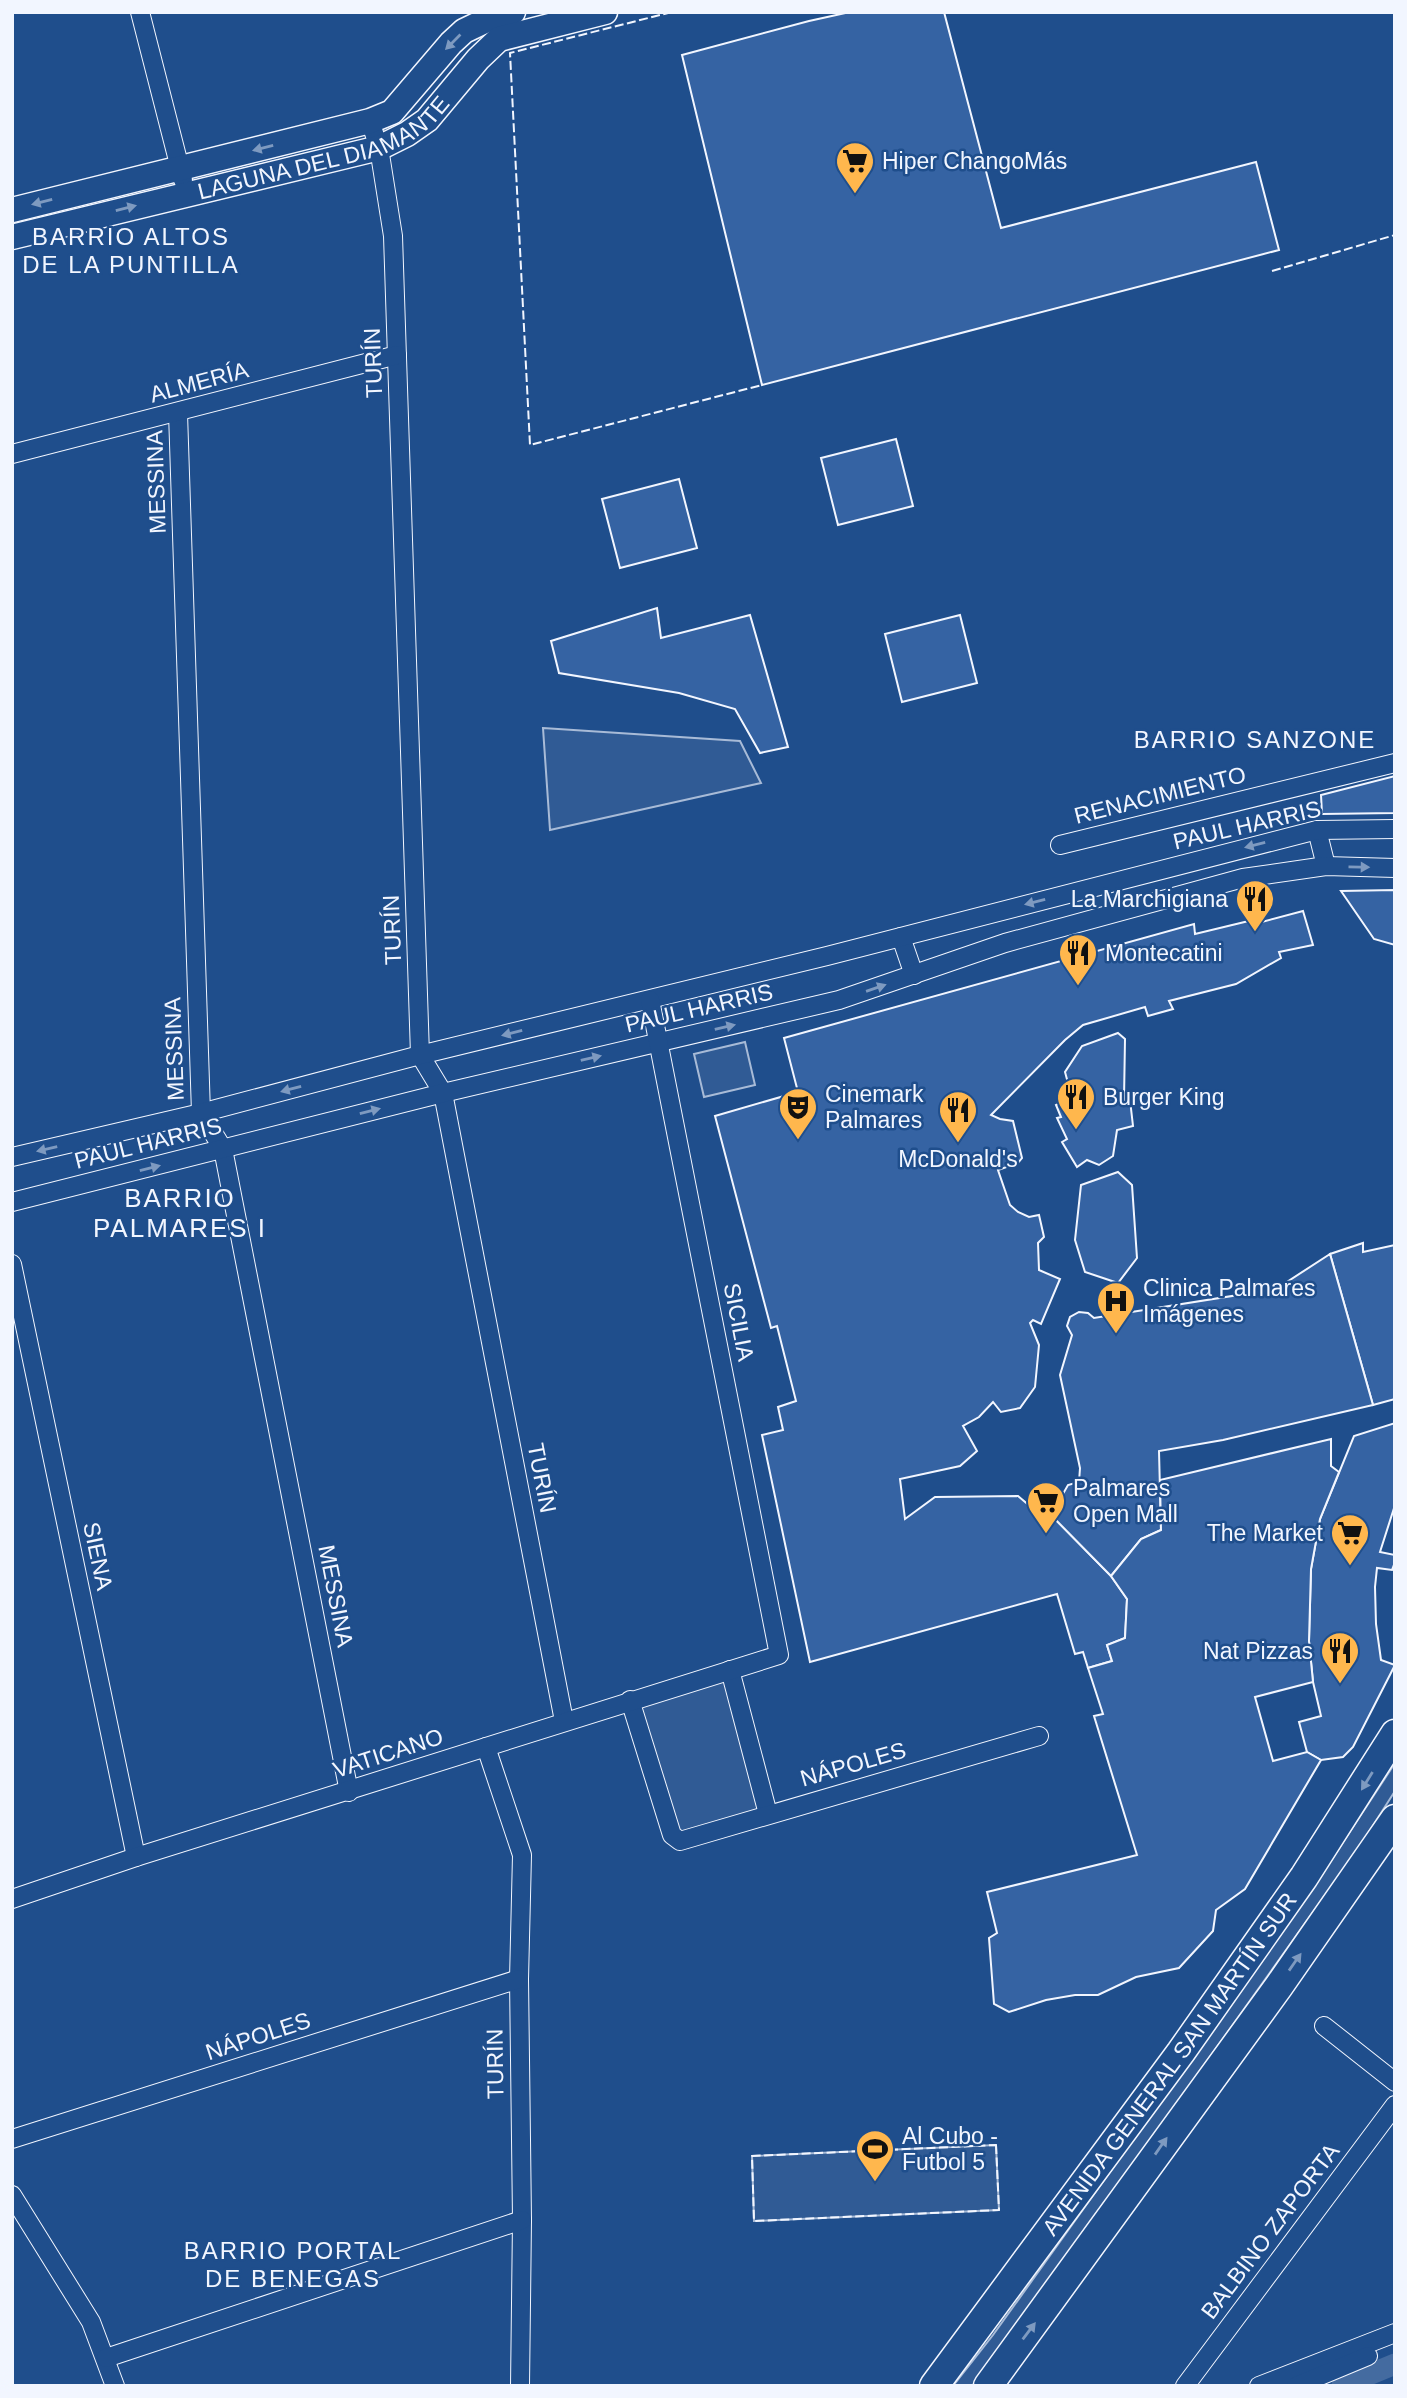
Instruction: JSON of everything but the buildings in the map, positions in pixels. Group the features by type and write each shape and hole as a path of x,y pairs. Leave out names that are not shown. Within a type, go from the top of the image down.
{"main road":[{"name":"AVENIDA GENERAL SAN MARTÍN SUR","path":"934,2386 1181,2052 1304,1877 1395,1734"},
{"name":"AVENIDA GENERAL SAN MARTÍN SUR","path":"988,2386 1279,1986 1395,1819"},
{"path":"1181,2052 1213,2074"}],"street":[{"path":"140,12 187,193"},
{"name":"LAGUNA DEL DIAMANTE","path":"12,210 370,121 392,112 464,31 498,20 605,12"},
{"name":"LAGUNA DEL DIAMANTE","path":"12,237 379,148 427,120 478,59 498,20"},
{"name":"TURÍN","path":"370,121 379,148 393,236 421,1055 443,1093 564,1721"},
{"name":"ALMERÍA","path":"12,454 397,355"},
{"name":"MESSINA","path":"178,413 201,1113 223,1149 349,1792"},
{"name":"RENACIMIENTO","path":"1060,845 1395,763"},
{"name":"PAUL HARRIS","path":"12,1157 201,1113 421,1055 901,937 1317,830 1395,829"},
{"path":"1317,830 1325,866"},
{"name":"PAUL HARRIS","path":"12,1202 443,1093 839,1000 1005,943 1243,878 1325,866 1395,868"},
{"path":"901,937 914,975"},
{"name":"SICILIA","path":"650,1000 779,1655"},
{"name":"SIENA","path":"12,1264 136,1857"},
{"name":"VATICANO","path":"12,1899 136,1857 779,1655"},
{"path":"730,1670 768,1814"},
{"name":"NÁPOLES","path":"630,1700 672,1835 680,1841 1040,1736"},
{"name":"TURÍN","path":"486,1747 522,1855 519,1979 522,2220 520,2386"},
{"name":"NÁPOLES","path":"12,2139 519,1979"},
{"path":"1324,2026 1395,2082"},
{"name":"BALBINO ZAPORTA","path":"1185,2386 1395,2105"},
{"path":"12,2195 91,2322 115,2386"},
{"path":"106,2358 522,2220"},
{"path":"1259,2386 1395,2333"},
{"path":"1296,2386 1395,2345"}],"shaded area":[{"path":"543,728 740,741 761,783 550,830"},
{"path":"745,1042 755,1085 704,1097 694,1054"},
{"path":"730,1670 768,1814 680,1841 630,1700"},
{"path":"1395,1763 1395,1791 1358,1849 1009,2339 972,2386 953,2386 993,2335 1307,1897"},
{"name":"Al Cubo - Futbol 5","path":"996,2145 999,2210 754,2221 752,2156"}],"waterway":[{"path":"1342,2386 1395,2364"}],"fence":[{"path":"672,12 510,53 530,445 762,385"},
{"path":"1272,271 1395,235"},
{"path":"996,2145 999,2210 754,2221 752,2156 996,2145"}],"place":[{"name":"Hiper ChangoMás","path":"855,195"},
{"name":"La Marchigiana","path":"1255,933"},
{"name":"Montecatini","path":"1078,987"},
{"name":"Burger King","path":"1076,1131"},
{"name":"Cinemark Palmares","path":"798,1141"},
{"name":"McDonald's","path":"958,1144"},
{"name":"Clinica Palmares Imágenes","path":"1116,1335"},
{"name":"Palmares Open Mall","path":"1046,1535"},
{"name":"The Market","path":"1350,1567"},
{"name":"Nat Pizzas","path":"1340,1685"},
{"name":"Al Cubo - Futbol 5","path":"875,2183"}],"district":[{"name":"BARRIO ALTOS DE LA PUNTILLA","path":"131,250"},
{"name":"BARRIO SANZONE","path":"1255,739"},
{"name":"BARRIO PALMARES I","path":"180,1213"},
{"name":"BARRIO PORTAL DE BENEGAS","path":"293,2264"}]}
